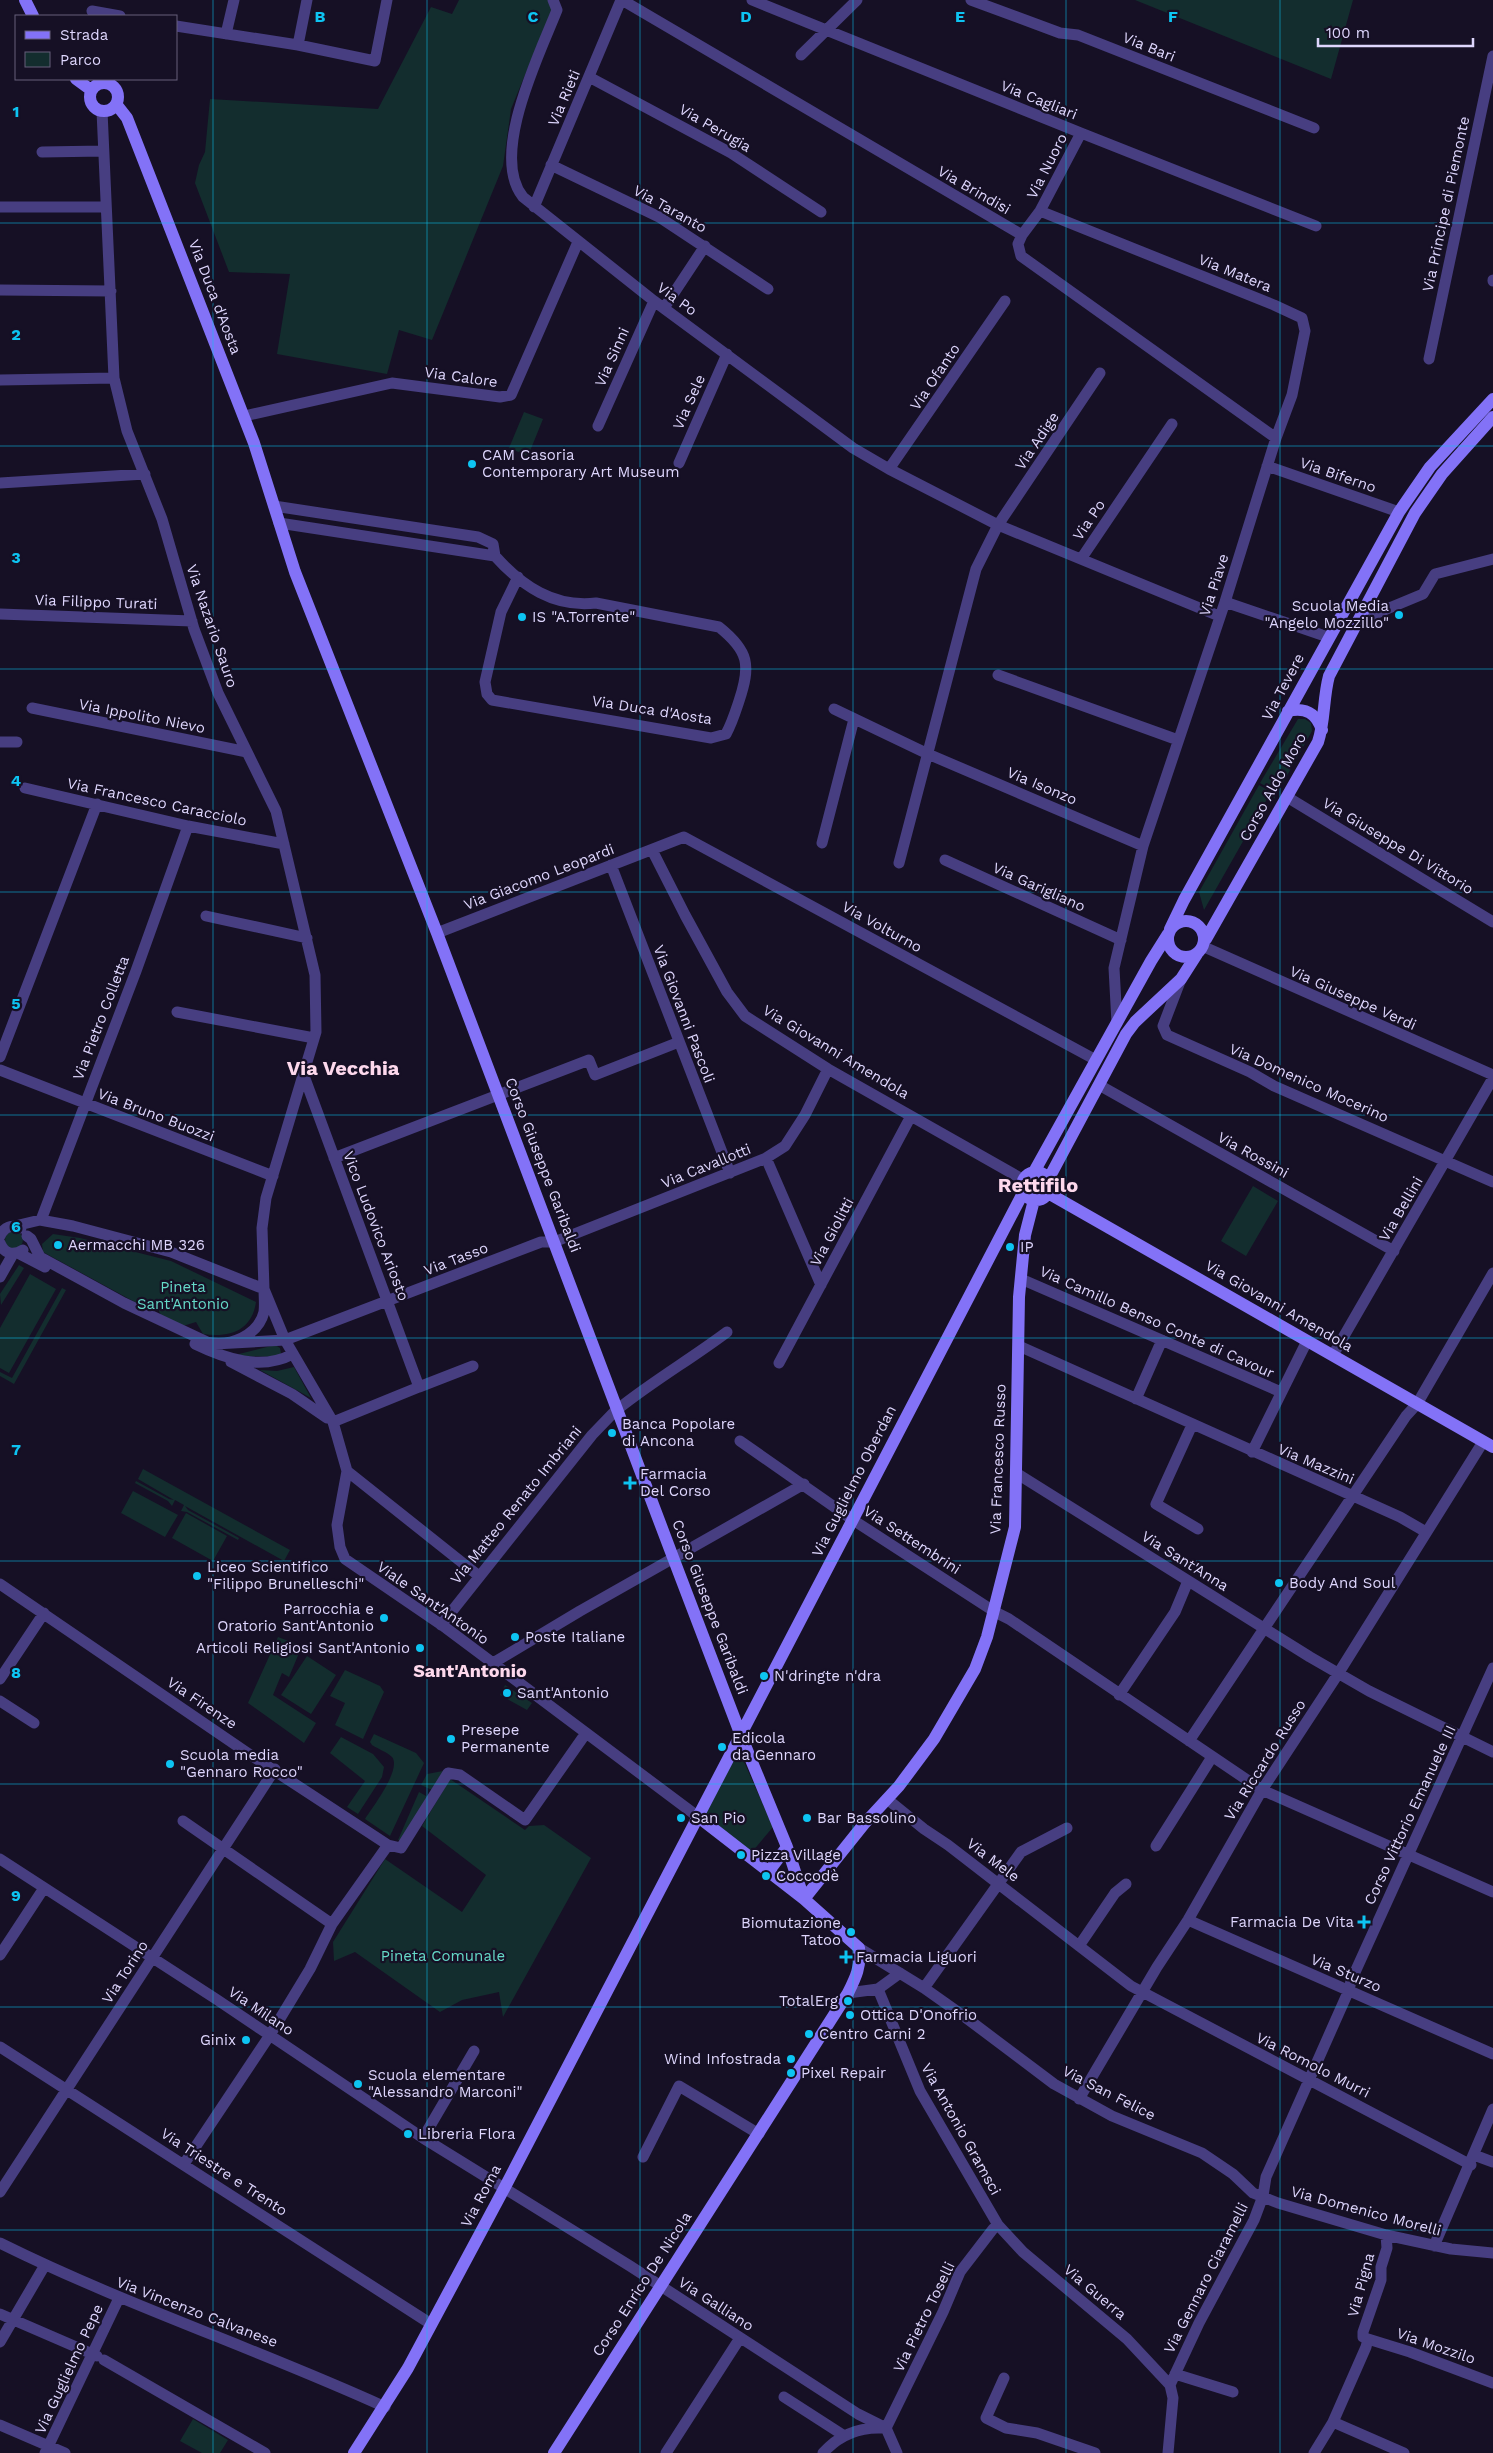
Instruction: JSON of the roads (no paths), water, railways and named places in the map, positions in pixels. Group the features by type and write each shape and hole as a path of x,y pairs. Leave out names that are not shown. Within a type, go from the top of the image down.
{"street":[{"path":"25,0 32,15"},
{"path":"88,0 93,14 106,15"},
{"path":"226,34 234,0"},
{"path":"298,45 308,0"},
{"path":"178,26 298,45 375,62 387,0"},
{"name":"Via Po","path":"553,0 558,10 517,111 512,158 516,189 534,207 654,301 853,448 889,469 998,525 1081,559 1172,424"},
{"name":"Via Rieti","path":"534,207 622,0"},
{"name":"Via Brindisi","path":"622,0 1022,235"},
{"name":"Via Cagliari","path":"752,0 1081,134 1316,226"},
{"path":"801,55 858,0"},
{"name":"Via Bari","path":"972,0 1060,33 1078,35 1314,128"},
{"name":"Via Principe di Piemonte","path":"1429,359 1493,56"},
{"name":"Via Perugia","path":"590,77 731,153 821,212"},
{"path":"77,80 91,90 91,104 102,112 111,110 116,104"},
{"name":"Via Duca d'Aosta","path":"91,90 100,83 109,81 116,90 118,97 116,104 127,118 244,416 280,523 294,572 438,933"},
{"name":"Via Nazario Sauro","path":"102,112 114,378 127,431 162,520 192,621 218,693 276,811 315,974 314,1038 266,1198 262,1228 264,1289"},
{"name":"Via Nuoro","path":"1022,235 1040,211 1081,134"},
{"path":"42,152 103,151"},
{"name":"Via Taranto","path":"551,165 659,217 768,289"},
{"path":"0,207 106,207"},
{"name":"Via Matera","path":"1040,211 1302,318 1305,332 1292,396 1276,438"},
{"path":"1022,235 1018,244 1021,256 1276,438"},
{"name":"Via Calore","path":"244,416 392,383 500,397 512,395 578,242"},
{"path":"664,308 705,246"},
{"path":"0,290 111,292"},
{"name":"Via Sinni","path":"598,426 654,301"},
{"name":"Via Ofanto","path":"889,469 1005,302"},
{"name":"Via Sele","path":"679,462 727,354"},
{"name":"Via Adige","path":"998,525 1100,373"},
{"path":"0,380 114,378"},
{"name":"Via Tevere","path":"1117,1023 1169,932 1188,891 1398,512 1430,467 1493,399"},
{"name":"Corso Aldo Moro","path":"1048,1180 1126,1034 1135,1022 1181,979 1202,947 1318,742 1322,730 1329,676 1415,513 1442,474 1493,417"},
{"name":"Via Piave","path":"1117,1023 1114,968 1143,846 1225,602 1276,438"},
{"name":"Via Biferno","path":"1267,466 1398,512"},
{"path":"0,483 145,474"},
{"name":"Via Duca d'Aosta","path":"274,506 478,537 493,544 495,556 543,596 563,602 582,605 596,603 719,627 734,638 744,654 748,668 731,725 726,734 711,738 492,700 487,694 485,682 501,612 518,577"},
{"path":"280,523 495,556"},
{"path":"899,863 976,569 998,525"},
{"path":"1081,559 1219,616"},
{"path":"1358,621 1423,594 1435,574 1493,559"},
{"path":"1225,602 1328,637"},
{"name":"Via Filippo Turati","path":"0,614 192,621"},
{"path":"998,675 1178,740"},
{"name":"Via Ippolito Nievo","path":"32,708 247,752"},
{"name":"Via Isonzo","path":"834,709 928,754 1143,846"},
{"path":"1288,711 1298,709 1309,711 1318,718 1322,730"},
{"path":"822,843 854,719"},
{"path":"0,742 17,742"},
{"name":"Via Francesco Caracciolo","path":"25,788 188,826 284,844"},
{"name":"Via Giuseppe Di Vittorio","path":"1287,798 1493,922"},
{"path":"0,1057 97,804"},
{"name":"Via Pietro Colletta","path":"42,1220 84,1103 136,971 188,826"},
{"name":"Via Volturno","path":"652,850 684,837 702,845 1096,1060"},
{"name":"Via Giacomo Leopardi","path":"438,933 652,850"},
{"name":"Via Giovanni Amendola","path":"652,850 722,984 745,1016 828,1069 1027,1181"},
{"name":"Via Garigliano","path":"945,860 1121,940"},
{"name":"Via Giovanni Pascoli","path":"611,865 730,1173"},
{"path":"206,916 307,938"},
{"path":"1189,922 1198,927 1202,947 1183,957 1177,954 1170,946 1169,932 1180,923 1189,922"},
{"name":"Corso Giuseppe Garibaldi","path":"438,933 740,1733 787,1847 804,1899"},
{"name":"Via Giuseppe Verdi","path":"1202,947 1493,1077"},
{"name":"Via Domenico Mocerino","path":"1181,979 1163,1026 1167,1036 1250,1072 1274,1086 1493,1182"},
{"path":"177,1012 314,1038"},
{"path":"1027,1181 1043,1174 1050,1186 1048,1193 1044,1198 1034,1200 1027,1181 1117,1023"},
{"path":"334,1158 589,1060 595,1075 679,1042"},
{"name":"Via Cavallotti","path":"554,1242 730,1173 766,1158 786,1146 805,1115 828,1069"},
{"name":"Via Bruno Buozzi","path":"0,1070 273,1176"},
{"name":"Vico Ludovico Ariosto","path":"304,1076 419,1387"},
{"name":"Via Bellini","path":"1333,1355 1493,1077"},
{"name":"Via Rossini","path":"1099,1085 1394,1251"},
{"name":"Via Giolitti","path":"779,1363 911,1116"},
{"path":"766,1158 821,1285"},
{"name":"Via Guglielmo Oberdan","path":"697,1816 853,1520 1027,1181"},
{"name":"Via Giovanni Amendola","path":"1048,1193 1488,1444"},
{"name":"Via Francesco Russo","path":"804,1899 864,1824 888,1799 952,1712 975,1669 994,1612 1015,1527 1022,1257 1025,1235 1034,1200"},
{"path":"3,1237 42,1220 171,1252 264,1289 264,1309 256,1328 243,1338 211,1347"},
{"path":"3,1237 22,1229 31,1239 40,1257 124,1303 207,1342 211,1347 230,1359 264,1362 279,1361 293,1354"},
{"path":"1003,1230 1025,1235"},
{"path":"0,1277 16,1254 25,1248 27,1236"},
{"path":"3,1237 6,1252 16,1254 211,1347 292,1394 333,1422 473,1366"},
{"name":"Via Tasso","path":"285,1340 389,1302 542,1242 554,1242"},
{"path":"1189,1741 1406,1416 1417,1404 1493,1273"},
{"name":"Via Camillo Benso Conte di Cavour","path":"1021,1279 1281,1392"},
{"name":"Viale Sant'Antonio","path":"264,1289 285,1340 333,1422 347,1470 337,1524 340,1547 346,1559 493,1663 697,1816"},
{"path":"618,1408 690,1360 727,1332"},
{"path":"211,1347 285,1340"},
{"path":"1136,1399 1162,1340"},
{"path":"1252,1452 1307,1340"},
{"name":"Via Mazzini","path":"1019,1346 1400,1517 1426,1532"},
{"name":"Via Matteo Renato Imbriani","path":"441,1625 592,1435 618,1408"},
{"path":"1192,1425 1156,1504 1198,1529"},
{"name":"Via Settembrini","path":"740,1441 853,1520 994,1612 1009,1619 1262,1790 1493,1892"},
{"name":"Via Riccardo Russo","path":"1079,2099 1142,1992 1188,1920 1262,1790 1338,1674 1426,1532 1488,1444"},
{"path":"347,1470 479,1576"},
{"name":"Via Sant'Anna","path":"1016,1473 1338,1674 1493,1752"},
{"path":"493,1663 673,1557 804,1484"},
{"path":"1120,1695 1175,1612 1188,1581"},
{"name":"Via Firenze","path":"0,1584 238,1746 388,1845"},
{"path":"0,1679 44,1613"},
{"name":"Corso Vittorio Emanuele III","path":"1263,2196 1266,2177 1350,1990 1351,1981 1463,1738 1493,1668"},
{"path":"0,1701 34,1723"},
{"path":"184,2164 270,2035 310,1969 332,1924 388,1845 401,1848 448,1773 460,1775 525,1820 586,1732"},
{"path":"1156,1846 1212,1757"},
{"name":"Via Torino","path":"0,2192 275,1769"},
{"name":"Via Mele","path":"888,1799 924,1829 948,1845 1142,1992"},
{"name":"Via San Felice","path":"697,1816 804,1899 859,1948 924,1988 1054,2084 1112,2116 1202,2153 1227,2169 1254,2193 1263,2196"},
{"name":"Via Roma","path":"354,2453 385,2407 505,2187 697,1816"},
{"path":"183,1821 332,1924"},
{"path":"924,1988 1020,1852 1067,1828"},
{"path":"769,1871 787,1847"},
{"name":"Via Milano","path":"0,1859 270,2035 423,2138 505,2187"},
{"path":"1079,1946 1115,1893 1126,1884"},
{"path":"0,1955 44,1888"},
{"name":"Via Sturzo","path":"1188,1920 1493,2054"},
{"name":"Corso Enrico De Nicola","path":"554,2453 848,1993 861,1962 859,1948"},
{"path":"848,1993 878,1989 900,1973"},
{"name":"Via Antonio Gramsci","path":"878,1989 920,2091 998,2225"},
{"name":"Via Romolo Murri","path":"1142,1992 1310,2082 1472,2160 1493,2162"},
{"name":"Via Triestre e Trento","path":"0,2046 431,2324"},
{"path":"423,2138 474,2051"},
{"path":"643,2157 679,2086 759,2134"},
{"path":"1434,2246 1493,2109"},
{"name":"Via Galliano","path":"505,2187 858,2414 886,2428"},
{"name":"Via Domenico Morelli","path":"1263,2196 1278,2203 1434,2246 1493,2253"},
{"name":"Via Gennaro Ciaramelli","path":"1168,2453 1173,2398 1170,2385 1199,2323 1254,2220 1263,2196"},
{"name":"Via Guerra","path":"998,2225 1023,2252 1127,2340 1170,2385"},
{"name":"Via Pietro Toselli","path":"886,2428 943,2312 960,2272 998,2225"},
{"name":"Via Pigna","path":"1314,2453 1333,2422 1368,2339 1363,2337 1363,2332 1380,2280 1381,2267 1387,2248 1386,2234"},
{"name":"Via Vincenzo Calvanese","path":"0,2242 45,2265 119,2298 272,2357 385,2407"},
{"path":"0,2342 45,2265"},
{"name":"Via Guglielmo Pepe","path":"47,2450 98,2357 119,2298"},
{"path":"0,2314 98,2357 265,2453"},
{"path":"666,2453 740,2338"},
{"name":"Via Mozzilo","path":"1368,2339 1410,2352 1493,2383"},
{"name":"Via Gennaro Ciaramelli","path":"1175,2374 1233,2392"},
{"path":"1004,2378 986,2418 1006,2428 1037,2433 1095,2453"},
{"path":"784,2397 843,2435"},
{"path":"1333,2422 1404,2453"},
{"path":"0,2425 47,2450 65,2453"},
{"path":"823,2453 843,2435 866,2428 886,2428 897,2453"}],"place":[{"name":"CAM Casoria Contemporary Art Museum","path":"472,464"},
{"name":"Scuola Media \"Angelo Mozzillo\"","path":"1399,615"},
{"name":"IS \"A.Torrente\"","path":"522,617"},
{"name":"Aermacchi MB 326","path":"58,1245"},
{"name":"IP","path":"1010,1247"},
{"name":"Banca Popolare di Ancona","path":"612,1433"},
{"name":"Farmacia Del Corso","path":"630,1483"},
{"name":"Liceo Scientifico \"Filippo Brunelleschi\"","path":"197,1576"},
{"name":"Body And Soul","path":"1279,1583"},
{"name":"Parrocchia e Oratorio Sant'Antonio","path":"384,1618"},
{"name":"Poste Italiane","path":"515,1637"},
{"name":"Articoli Religiosi Sant'Antonio","path":"420,1648"},
{"name":"N'dringte n'dra","path":"764,1676"},
{"name":"Sant'Antonio","path":"507,1693"},
{"name":"Presepe Permanente","path":"451,1739"},
{"name":"Edicola da Gennaro","path":"722,1747"},
{"name":"Scuola media \"Gennaro Rocco\"","path":"170,1764"},
{"name":"San Pio","path":"681,1818"},
{"name":"Bar Bassolino","path":"807,1818"},
{"name":"Pizza Village","path":"741,1855"},
{"name":"Coccodè","path":"766,1876"},
{"name":"Farmacia De Vita","path":"1364,1922"},
{"name":"Biomutazione Tatoo","path":"851,1932"},
{"name":"Farmacia Liguori","path":"846,1957"},
{"name":"TotalErg","path":"848,2001"},
{"name":"Ottica D'Onofrio","path":"850,2015"},
{"name":"Centro Carni 2","path":"809,2034"},
{"name":"Ginix","path":"246,2040"},
{"name":"Wind Infostrada","path":"791,2059"},
{"name":"Pixel Repair","path":"791,2073"},
{"name":"Scuola elementare \"Alessandro Marconi\"","path":"358,2084"},
{"name":"Libreria Flora","path":"408,2134"}],"district":[{"name":"Via Vecchia","path":"343,1068"},
{"name":"Rettifilo","path":"1038,1185"},
{"name":"Sant'Antonio","path":"470,1671"}],"park label":[{"name":"Pineta Sant'Antonio","path":"183,1296"},
{"name":"Pineta Comunale","path":"443,1956"}]}
